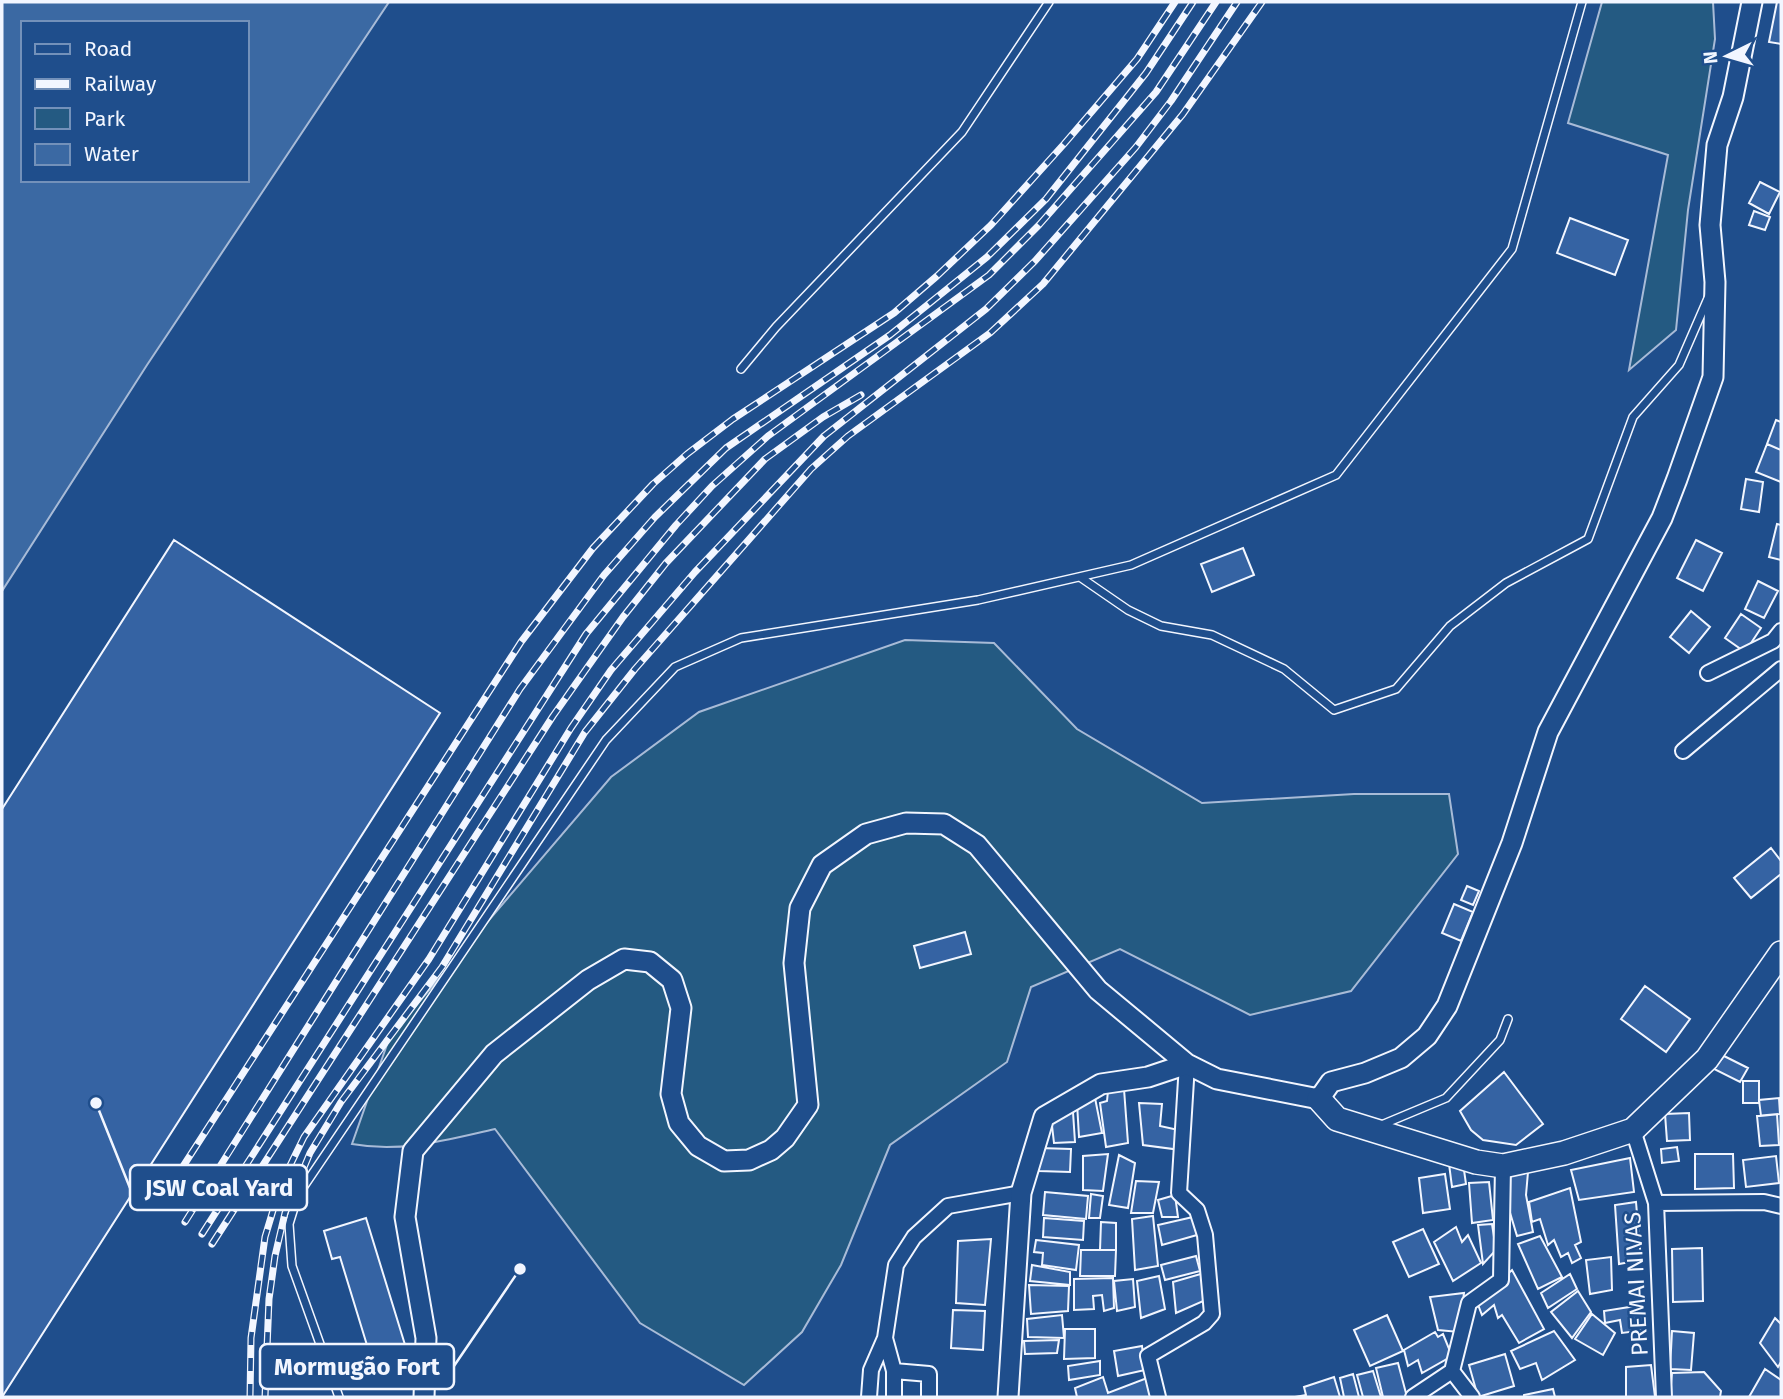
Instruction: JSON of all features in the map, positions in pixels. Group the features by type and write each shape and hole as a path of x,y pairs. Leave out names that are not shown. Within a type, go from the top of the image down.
{"main road":[{"path":"1319,1099 1336,1119 1476,1162 1503,1166 1564,1153 1633,1130 1707,1059 1781,953"}],"street":[{"path":"424,1397 426,1338 405,1217 413,1150 494,1054 589,980 624,959 650,962 663,969 678,993 681,1008 671,1094 679,1123 698,1146 724,1161 749,1160 771,1150 785,1138 808,1105 794,963 800,908 822,865 866,834 906,822 944,824 977,845 1098,990 1187,1064 1217,1079 1319,1099 1331,1082 1365,1073 1401,1058 1427,1036 1447,1006 1512,843 1548,732 1662,517 1713,377 1715,282 1710,225 1717,145 1733,97 1752,2"},
{"path":"1708,673 1773,641 1781,631"},
{"path":"1683,751 1781,669"},
{"path":"1008,1397 1021,1193 1044,1117 1101,1084 1148,1077 1187,1064"},
{"path":"1158,1397 1148,1356 1204,1323 1212,1314 1205,1235 1197,1210 1180,1193 1187,1064"},
{"name":"PREMAI NIVAS","path":"1633,1130 1656,1203 1664,1397"},
{"path":"1413,1397 1452,1371 1469,1303 1501,1280 1503,1166"},
{"path":"869,1397 871,1370 886,1338 896,1265 914,1237 948,1206 1021,1193"},
{"path":"1656,1203 1764,1202 1781,1206"},
{"path":"886,1338 894,1371 894,1397"},
{"path":"894,1371 929,1374 929,1397"},
{"path":"1452,1371 1472,1397"}],"lane":[{"path":"741,369 776,327 962,132 1049,2"},
{"path":"339,1397 292,1266 289,1224 298,1195 606,740 675,667 741,638 978,600 1130,565 1336,475 1513,249 1582,2"},
{"path":"1080,577 1128,610 1161,626 1212,635 1284,669 1334,710 1396,688 1450,626 1506,583 1588,540 1633,417 1679,365 1715,282"},
{"path":"1371,1129 1446,1098 1500,1040 1508,1019"}],"green space":[{"path":"1602,2 1713,2 1715,39 1688,210 1676,330 1629,370 1668,155 1568,123"},
{"path":"905,640 994,643 1077,729 1202,803 1354,794 1449,794 1458,854 1351,991 1250,1015 1120,949 1031,987 1007,1062 890,1145 841,1265 802,1332 744,1385 640,1323 495,1129 406,1146 352,1144 390,1036 611,777 699,712"}],"water":[{"path":"2,2 389,2 147,365 2,591"}],"building":[{"path":"1777,2 1781,2 1781,44 1769,42"},
{"path":"1760,182 1780,192 1769,214 1749,203"},
{"path":"1754,211 1770,217 1765,230 1749,225"},
{"path":"1570,218 1628,240 1615,275 1557,253"},
{"path":"1776,420 1781,422 1781,450 1767,444"},
{"path":"1767,444 1781,450 1781,482 1756,472"},
{"path":"1746,479 1763,482 1759,512 1741,509"},
{"path":"1777,524 1781,525 1781,560 1769,557"},
{"path":"174,540 440,713 2,1397 2,809"},
{"path":"1696,540 1722,553 1703,591 1677,578"},
{"path":"1243,548 1254,575 1212,592 1201,564"},
{"path":"1758,581 1778,591 1764,618 1745,609"},
{"path":"1691,611 1710,627 1689,653 1670,637"},
{"path":"1741,614 1761,628 1745,652 1725,638"},
{"path":"1771,848 1781,861 1781,874 1751,898 1734,878"},
{"path":"1467,886 1479,891 1473,905 1461,900"},
{"path":"1454,904 1473,912 1461,941 1442,933"},
{"path":"965,932 971,954 920,968 914,946"},
{"path":"1645,986 1690,1019 1666,1052 1621,1019"},
{"path":"1724,1056 1748,1068 1740,1082 1714,1069"},
{"path":"1504,1072 1543,1124 1516,1145 1483,1140 1471,1130 1460,1111"},
{"path":"1743,1081 1759,1081 1759,1103 1743,1103"},
{"path":"1124,1089 1128,1143 1106,1147 1100,1103 1107,1101 1108,1091"},
{"path":"1095,1098 1102,1133 1079,1137 1077,1103"},
{"path":"1779,1098 1780,1114 1761,1116 1759,1100"},
{"path":"1139,1103 1162,1104 1160,1126 1183,1131 1181,1150 1143,1145"},
{"path":"1073,1112 1075,1142 1054,1143 1051,1117"},
{"path":"1689,1113 1690,1140 1667,1141 1665,1114"},
{"path":"1777,1114 1779,1145 1760,1146 1757,1116"},
{"path":"1677,1147 1679,1161 1662,1163 1661,1149"},
{"path":"1039,1148 1071,1149 1070,1172 1039,1171"},
{"path":"1108,1154 1103,1191 1083,1190 1083,1156"},
{"path":"1695,1154 1733,1154 1734,1188 1695,1189"},
{"path":"1119,1155 1135,1163 1128,1208 1109,1205"},
{"path":"1776,1156 1779,1183 1746,1187 1743,1160"},
{"path":"1630,1158 1634,1192 1579,1200 1571,1170"},
{"path":"1463,1163 1466,1184 1452,1187 1449,1164"},
{"path":"1528,1172 1526,1195 1533,1232 1517,1236 1503,1176"},
{"path":"1445,1174 1450,1209 1423,1213 1419,1178"},
{"path":"1136,1181 1159,1182 1153,1213 1131,1213"},
{"path":"1489,1182 1493,1220 1472,1223 1469,1183"},
{"path":"1570,1188 1581,1242 1575,1245 1581,1258 1572,1263 1568,1253 1561,1257 1554,1240 1548,1245 1540,1219 1532,1222 1529,1202"},
{"path":"1045,1192 1088,1196 1086,1219 1043,1215"},
{"path":"1091,1194 1103,1196 1100,1218 1089,1218"},
{"path":"1175,1195 1178,1217 1162,1217 1158,1200"},
{"path":"1636,1202 1641,1260 1619,1264 1615,1205"},
{"path":"1153,1216 1158,1266 1135,1270 1132,1219"},
{"path":"1193,1217 1197,1235 1162,1245 1158,1225"},
{"path":"366,1218 414,1374 372,1387 363,1357 370,1355 340,1257 332,1259 324,1231"},
{"path":"1044,1218 1084,1221 1083,1240 1043,1237"},
{"path":"1101,1222 1116,1223 1116,1250 1100,1250"},
{"path":"1492,1224 1496,1250 1483,1264 1478,1225"},
{"path":"1456,1227 1462,1242 1468,1235 1481,1263 1453,1281 1434,1242"},
{"path":"1423,1229 1439,1264 1409,1277 1393,1242"},
{"path":"1540,1236 1562,1277 1538,1289 1518,1244"},
{"path":"991,1239 985,1305 956,1303 958,1241"},
{"path":"1036,1240 1079,1245 1076,1270 1042,1265 1043,1253 1034,1252"},
{"path":"1702,1248 1703,1301 1673,1302 1672,1249"},
{"path":"1081,1250 1116,1250 1115,1276 1080,1276"},
{"path":"1196,1256 1200,1271 1165,1280 1161,1265"},
{"path":"1611,1257 1612,1290 1590,1294 1586,1260"},
{"path":"1032,1265 1070,1272 1070,1285 1030,1281"},
{"path":"1512,1270 1544,1329 1519,1343 1502,1315 1498,1318 1494,1305 1482,1315 1477,1302"},
{"path":"1204,1273 1208,1299 1176,1313 1173,1282"},
{"path":"1570,1274 1577,1289 1548,1308 1541,1293"},
{"path":"1159,1276 1165,1309 1141,1318 1137,1281"},
{"path":"1113,1278 1114,1308 1104,1311 1102,1295 1093,1296 1094,1309 1074,1310 1074,1279"},
{"path":"1133,1279 1135,1307 1117,1311 1114,1281"},
{"path":"1029,1285 1069,1286 1068,1311 1031,1314"},
{"path":"1578,1291 1591,1312 1572,1338 1551,1312"},
{"path":"1464,1293 1459,1332 1438,1330 1430,1297"},
{"path":"1642,1305 1646,1330 1622,1333 1620,1320 1605,1323 1604,1311"},
{"path":"953,1310 985,1311 983,1350 951,1348"},
{"path":"1592,1314 1615,1333 1603,1355 1575,1339"},
{"path":"1062,1315 1064,1338 1028,1337 1027,1319"},
{"path":"1387,1315 1403,1351 1370,1366 1354,1330"},
{"path":"1775,1318 1781,1324 1781,1362 1778,1367 1760,1343"},
{"path":"1065,1329 1095,1329 1095,1358 1064,1359"},
{"path":"1554,1331 1575,1360 1542,1380 1536,1363 1520,1369 1511,1351"},
{"path":"1672,1331 1694,1333 1691,1370 1670,1369"},
{"path":"1435,1332 1438,1337 1443,1334 1452,1356 1422,1373 1418,1360 1408,1366 1404,1350"},
{"path":"1059,1340 1057,1353 1025,1354 1024,1341"},
{"path":"1142,1346 1145,1370 1118,1376 1114,1351"},
{"path":"1505,1354 1514,1386 1478,1397 1469,1365"},
{"path":"1100,1361 1100,1375 1069,1380 1068,1366"},
{"path":"1398,1363 1407,1397 1383,1397 1376,1368"},
{"path":"1651,1365 1655,1397 1626,1397 1626,1367"},
{"path":"1765,1369 1781,1380 1781,1397 1749,1397"},
{"path":"1373,1371 1381,1397 1363,1397 1357,1375"},
{"path":"1704,1372 1721,1391 1720,1397 1670,1397 1672,1373"},
{"path":"1353,1374 1359,1397 1344,1397 1340,1378"},
{"path":"1103,1377 1108,1393 1147,1378 1155,1397 1077,1397 1075,1388"},
{"path":"1334,1377 1340,1397 1295,1397 1306,1395 1304,1387"},
{"path":"1553,1389 1555,1397 1524,1397 1524,1395"}],"railway":[{"path":"162,1199 521,642 593,548 653,484 687,454 733,419 894,313 937,276 991,225 1064,144 1137,59 1175,2"},
{"path":"185,1222 520,689 604,575 655,517 726,448 890,335 987,257 1046,199 1146,73 1193,2"},
{"path":"202,1234 586,634 676,525 712,486 768,436 989,275 1039,225 1156,92 1216,2"},
{"path":"250,1397 251,1338 265,1237 281,1184 304,1137 429,959 571,728 611,670 695,572 824,436 986,309 1035,261 1136,147 1171,101 1237,2"},
{"path":"265,1397 269,1299 275,1256 285,1213 310,1153 341,1102 442,967 585,732 635,669 811,469 848,436 990,333 1043,284 1183,114 1262,2"},
{"path":"212,1244 553,716 623,617 666,563 765,459 823,417 861,395"}],"place":[{"name":"JSW Coal Yard","path":"96,1103"},
{"name":"Mormugão Fort","path":"520,1269"}]}
